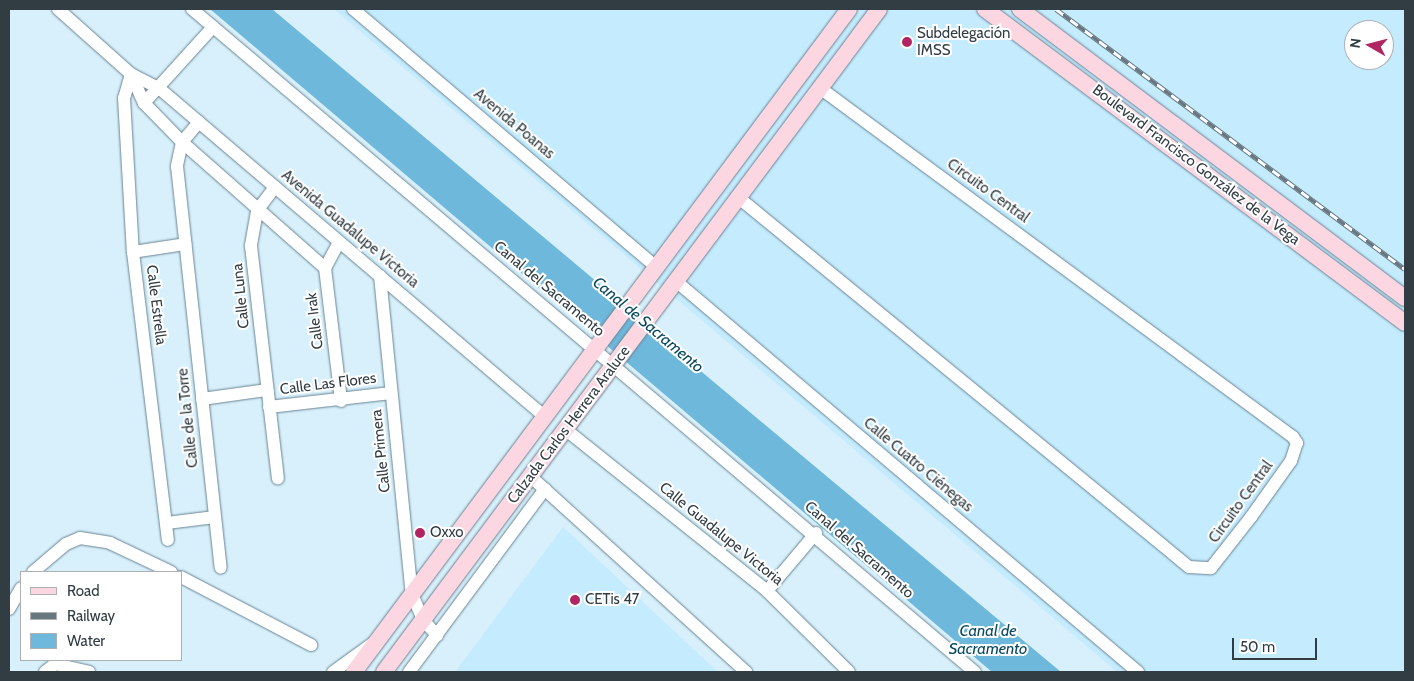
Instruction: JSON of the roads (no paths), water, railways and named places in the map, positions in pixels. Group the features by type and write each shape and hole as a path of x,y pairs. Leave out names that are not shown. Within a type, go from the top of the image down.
{"main road":[{"name":"Calzada Carlos Herrera Araluce","path":"354,672 544,416 594,345 849,9"},
{"name":"Calzada Carlos Herrera Araluce","path":"384,672 879,9"},
{"name":"Boulevard Francisco González de la Vega","path":"985,9 1204,169 1405,322"},
{"name":"Boulevard Francisco González de la Vega","path":"1020,9 1217,153 1405,298"},
{"path":"1088,84 1100,68"},
{"path":"1204,169 1217,153"},
{"path":"693,214 715,230"}],"street":[{"name":"Avenida Guadalupe Victoria","path":"58,9 131,74 160,89 544,416"},
{"name":"Canal del Sacramento","path":"192,9 594,345 816,533 976,672"},
{"name":"Avenida Poanas","path":"353,9 654,265"},
{"path":"144,103 160,89 213,26"},
{"name":"Avenida Guadalupe Victoria","path":"131,74 144,103 182,142 257,211 325,268"},
{"name":"Calle Estrella","path":"131,74 124,98 133,252 168,540"},
{"name":"Circuito Central","path":"739,198 1188,567 1211,568 1246,524 1291,461 1297,443 1293,437 820,88"},
{"name":"Calle de la Torre","path":"199,122 182,142 177,166 220,568"},
{"name":"Calle Luna","path":"275,187 257,211 251,246 278,478"},
{"path":"325,268 339,242"},
{"path":"133,252 185,244"},
{"name":"Calle Irak","path":"325,268 341,401"},
{"name":"Calle Primera","path":"380,276 412,594 423,620"},
{"name":"Calle Cuatro Ciénegas","path":"677,282 1138,672"},
{"name":"Calle Las Flores","path":"202,399 267,390"},
{"name":"Calle Las Flores","path":"269,407 341,401 391,393"},
{"name":"Calle Guadalupe Victoria","path":"565,429 767,591 849,672"},
{"path":"530,476 746,672"},
{"path":"409,672 545,490"},
{"path":"167,523 215,517"},
{"path":"767,591 816,533"},
{"path":"33,571 66,544 80,538 110,542 170,571"},
{"path":"182,578 311,644"},
{"path":"9,609 20,590"},
{"path":"423,620 437,635"},
{"path":"333,672 378,641"},
{"path":"45,672 55,664 90,672"}],"water":[{"name":"Canal de Sacramento","path":"210,9 272,9 603,287 654,337 660,337 1061,672 992,672"}],"railway":[{"path":"1056,9 1405,269"}],"place":[{"name":"Subdelegación IMSS","path":"907,42"},
{"name":"Oxxo","path":"420,533"},
{"name":"CETis 47","path":"575,600"}]}
